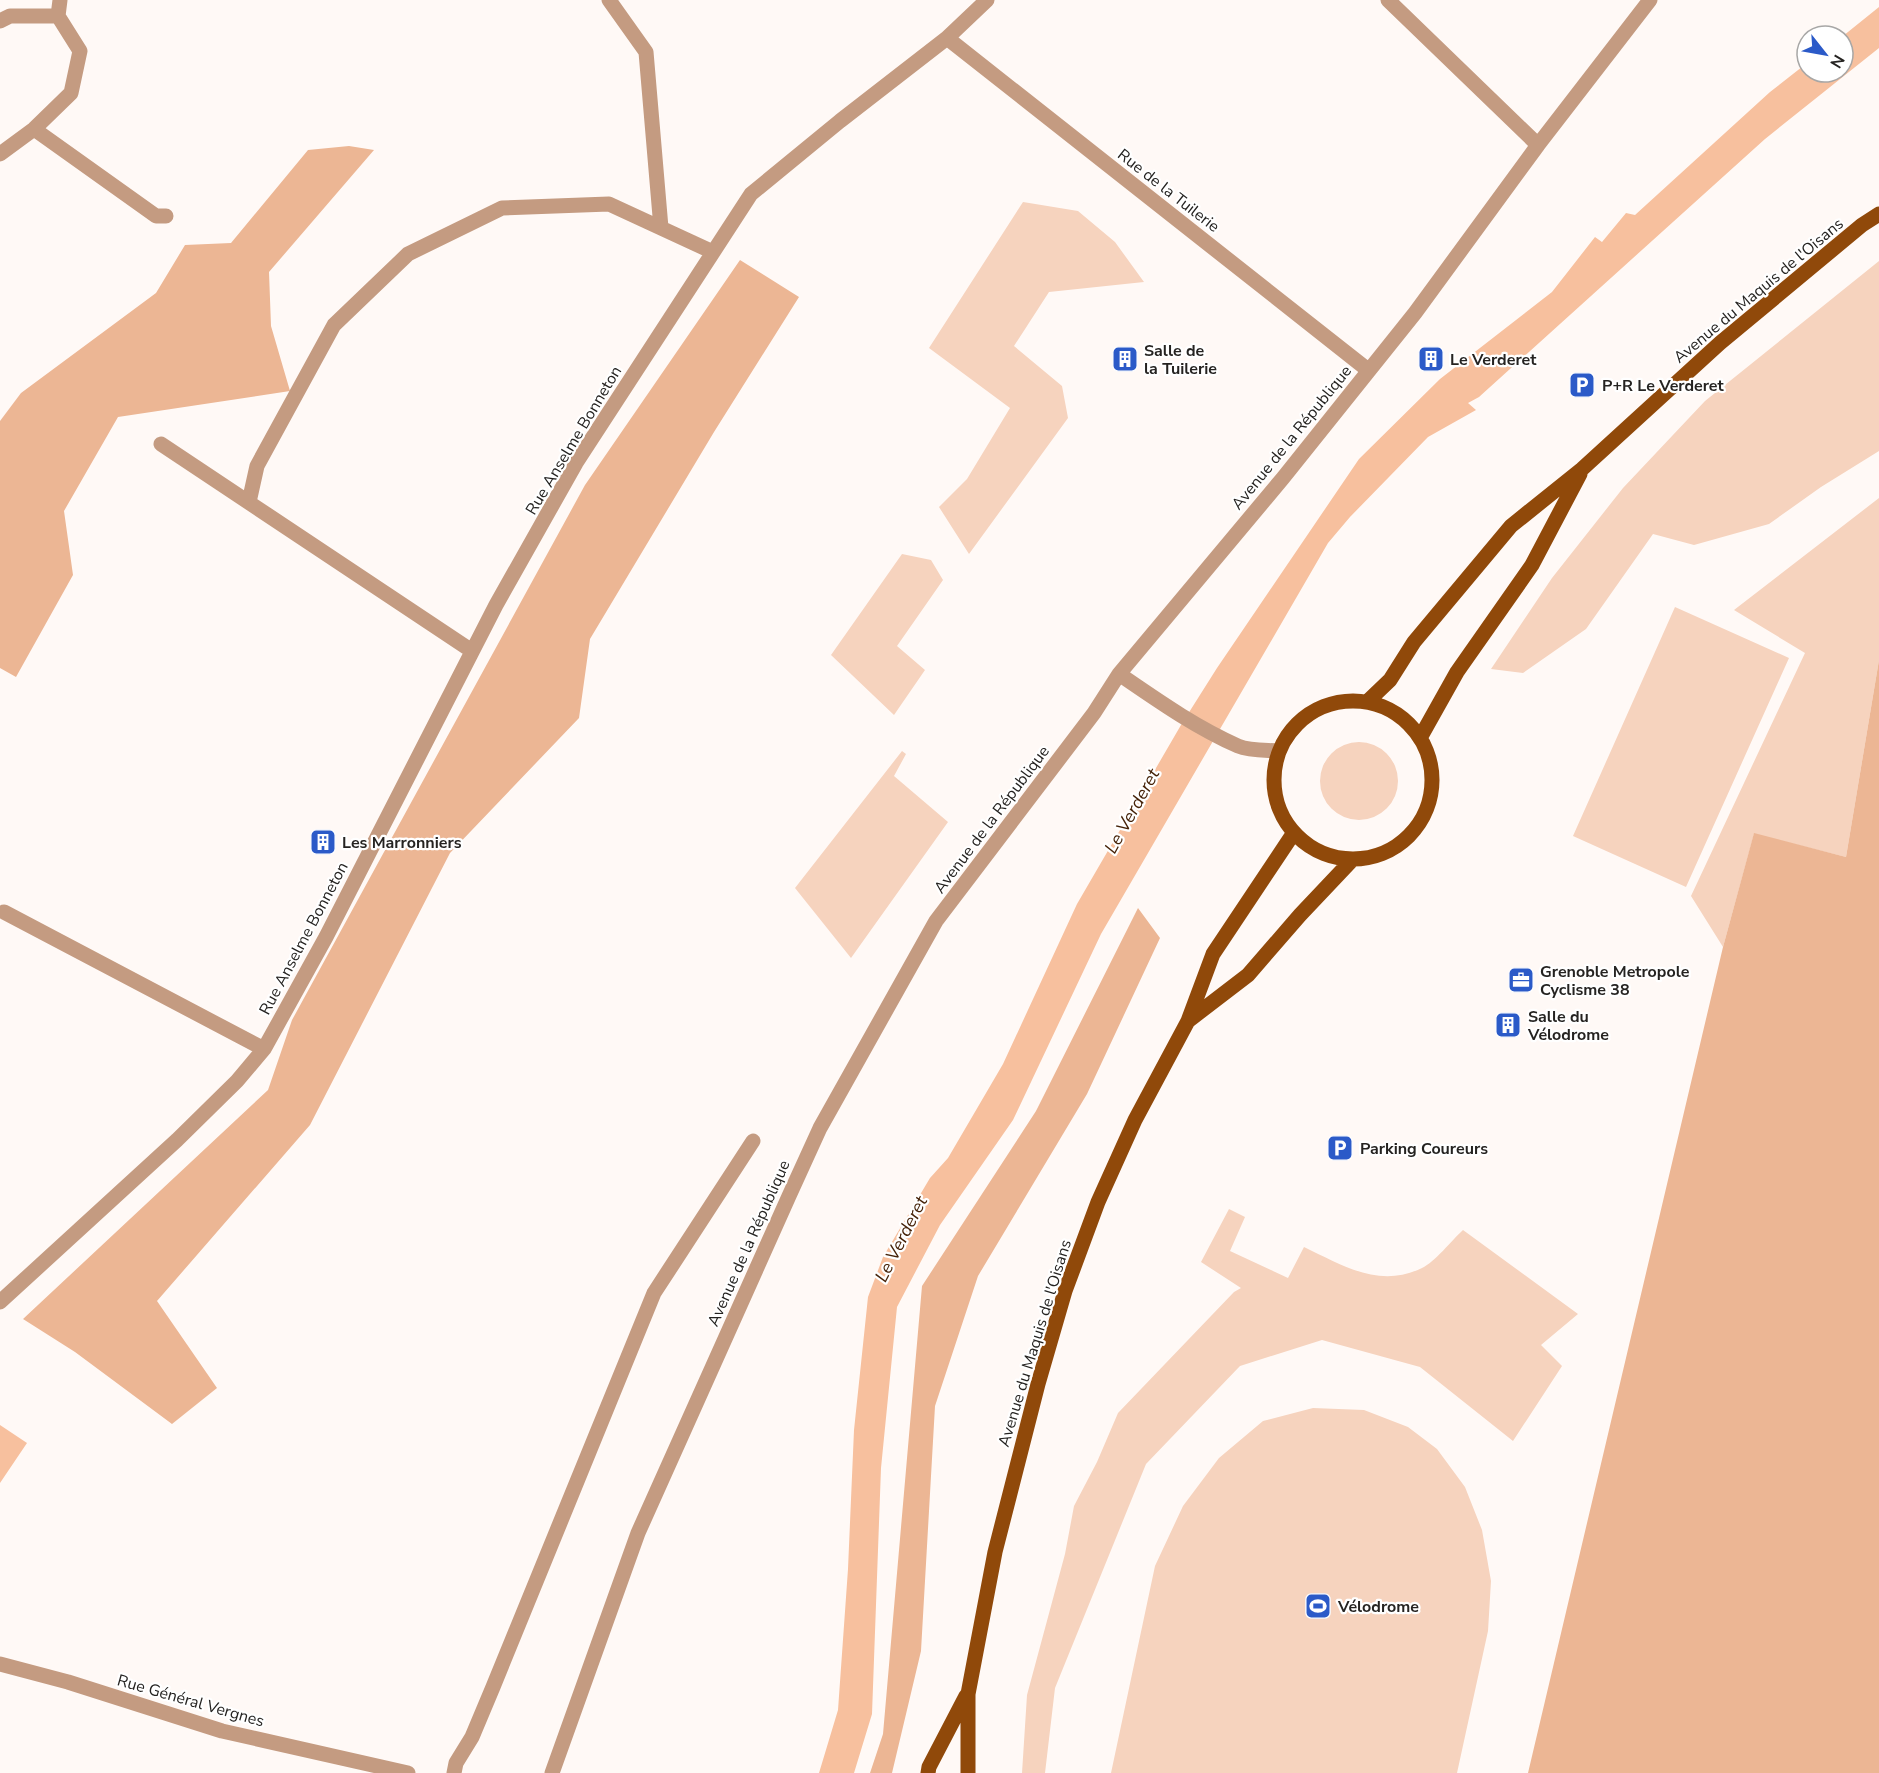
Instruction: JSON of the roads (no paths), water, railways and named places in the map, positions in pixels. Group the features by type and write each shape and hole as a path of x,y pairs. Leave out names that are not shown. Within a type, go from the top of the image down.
{"main road":[{"name":"Avenue du Maquis de l'Oisans","path":"1367,702 1390,680 1414,642 1510,526 1582,469 1720,343 1862,225 1879,214"},
{"name":"Avenue du Maquis de l'Oisans","path":"1420,738 1457,672 1532,565 1582,469"},
{"path":"1352,701 1367,702 1388,709 1406,721 1420,738 1431,764 1432,792 1423,818 1405,841 1380,855 1352,860 1320,853 1293,834 1279,809 1273,780 1279,751 1291,731 1307,715 1329,705 1352,701"},
{"name":"Avenue du Maquis de l'Oisans","path":"968,1773 968,1694 995,1552 1038,1384 1065,1291 1098,1202 1135,1120 1188,1021 1213,954 1293,834"},
{"name":"Avenue du Maquis de l'Oisans","path":"1188,1021 1248,975 1352,860"},
{"name":"Avenue du Maquis de l'Oisans","path":"928,1773 968,1694"}],"street":[{"path":"0,154 34,129 71,93 80,51 58,16 60,0"},
{"path":"609,0 646,52 661,228"},
{"name":"Rue Anselme Bonneton","path":"0,1302 177,1140 237,1081 264,1049 326,937 443,712 472,651 576,463 752,194 946,38 987,0"},
{"path":"1388,0 1538,146"},
{"name":"Avenue de la République","path":"552,1773 638,1533 820,1128 936,921 1094,713 1119,674 1283,478 1430,292 1650,0"},
{"path":"0,21 10,16 58,16"},
{"name":"Rue de la Tuilerie","path":"946,38 1368,370"},
{"path":"34,129 156,216 166,216"},
{"path":"249,502 258,466 334,325 408,254 502,208 609,204 713,252"},
{"path":"161,444 472,651"},
{"path":"1119,674 1167,709 1238,746 1279,751"},
{"path":"4,912 264,1049"},
{"path":"454,1773 456,1763 472,1737 493,1688 654,1293 753,1141"},
{"name":"Rue Général Vergnes","path":"0,1664 68,1682 222,1731 408,1773"}],"water":[{"name":"Le Verderet","path":"1879,7 1879,48 1855,67 1855,26"},
{"name":"Le Verderet","path":"1795,72 1795,84 1834,84 1765,139 1479,397 1468,403 1476,410 1428,437 1350,517 1328,543 1101,934 1013,1120 940,1225 897,1307 881,1468 872,1714 854,1773 819,1773 838,1710 848,1569 854,1430 868,1297 883,1257 930,1178 948,1158 1003,1064 1077,904 1181,725 1217,668 1359,459 1440,379 1552,292 1595,237 1602,242 1626,213 1635,215 1770,92"},
{"path":"0,1425 27,1443 0,1483"}],"place":[{"name":"Salle de la Tuilerie","path":"1125,359"},
{"name":"Le Verderet","path":"1431,359"},
{"name":"P+R Le Verderet","path":"1582,385"},
{"name":"Les Marronniers","path":"323,842"},
{"name":"Grenoble Metropole Cyclisme 38","path":"1521,980"},
{"name":"Salle du Vélodrome","path":"1508,1025"},
{"name":"Parking Coureurs","path":"1340,1148"},
{"name":"Vélodrome","path":"1318,1606"}]}
